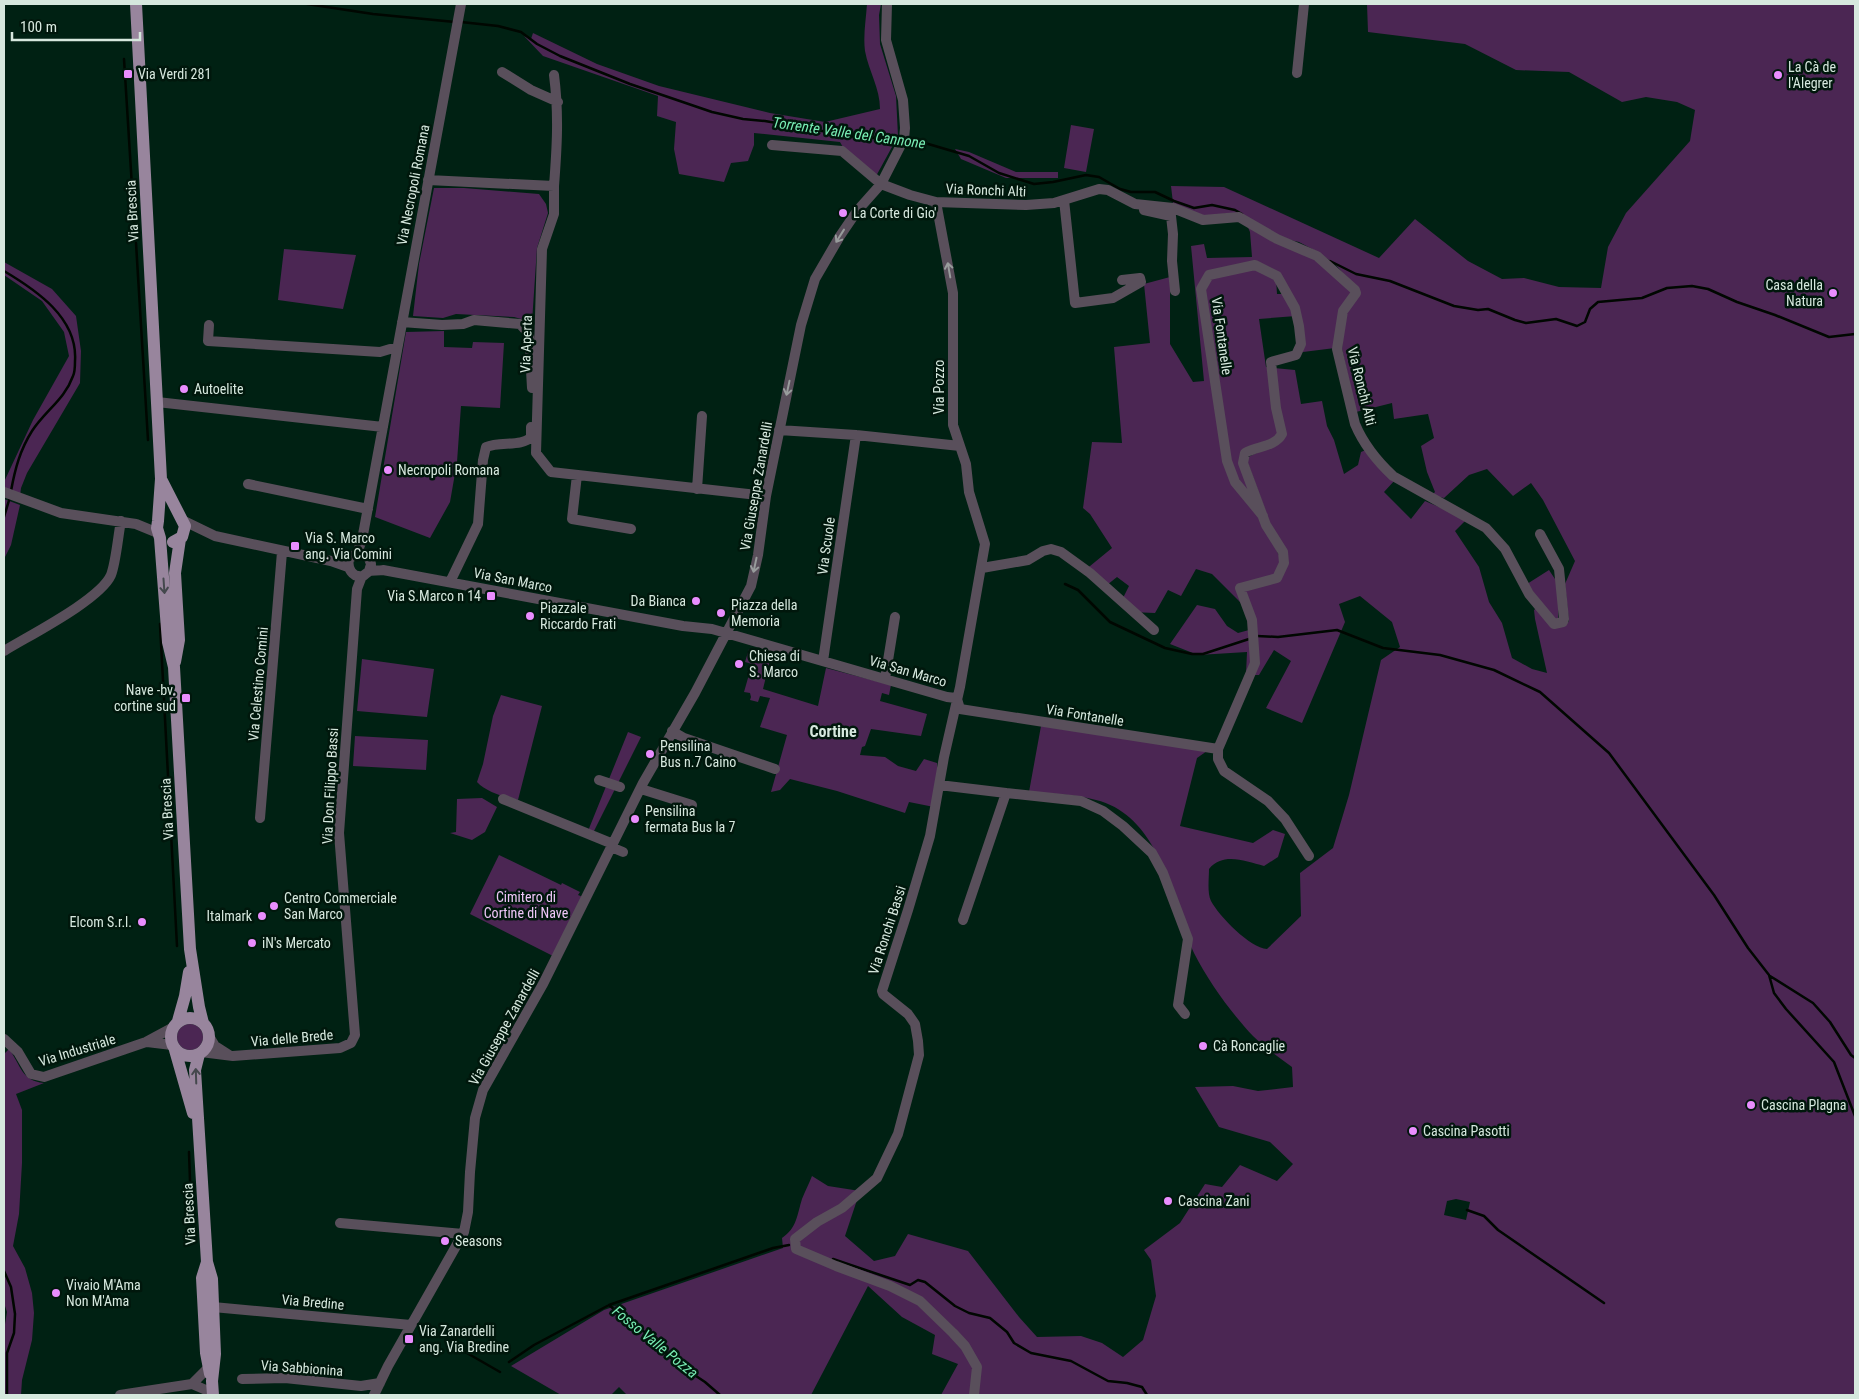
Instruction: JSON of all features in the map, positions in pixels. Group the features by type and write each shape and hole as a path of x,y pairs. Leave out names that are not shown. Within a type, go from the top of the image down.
{"main road":[{"name":"Via Brescia","path":"136,4 160,479 156,528 168,642 174,667 190,949 199,1007 209,1036 207,1045 200,1053 195,1070 207,1262 212,1279 216,1354 211,1391"},
{"name":"Via Brescia","path":"160,479 181,518 185,530 180,538 175,573 179,640 174,667"},
{"path":"180,538 170,542 156,528 164,516 170,514 181,518"},
{"name":"Via Brescia","path":"190,949 188,982 175,1025 170,1034 200,1134"},
{"path":"175,1025 190,1017 203,1023"},
{"path":"174,1047 184,1055 194,1056 200,1053"},
{"name":"Via Brescia","path":"207,1262 202,1278 211,1391"}],"street":[{"name":"Via Necropoli Romana","path":"360,565 362,540 461,4"},
{"name":"Via Giuseppe Zanardelli","path":"374,1395 463,1234 468,1212 475,1118 483,1090 544,984 641,789 672,731 695,694 751,586 779,430 801,325 815,280 840,236 857,211 881,184 902,144 905,131 903,100 886,40 887,4"},
{"path":"1297,74 1304,4"},
{"path":"502,72 531,90 558,102"},
{"name":"Via Aperta","path":"554,75 558,102 554,214 542,249 536,453 551,472 766,496"},
{"name":"Via Ronchi Alti","path":"772,145 842,151 881,184 910,196 936,202 1026,206 1054,203 1089,190 1108,190 1134,204 1173,208 1203,220 1239,217 1277,239 1318,256 1355,290 1356,295 1343,311 1337,349 1355,424 1360,435 1393,476 1486,528 1505,549 1529,594 1554,624 1559,624 1563,622 1564,618 1558,569 1540,534"},
{"path":"428,180 554,186"},
{"path":"1064,200 1075,303 1113,298 1141,282 1140,278 1122,280"},
{"name":"Via Pozzo","path":"936,202 953,294 953,425 966,464 969,492 985,544 956,698"},
{"path":"1134,204 1140,209 1171,216 1175,291"},
{"name":"Via Fontanelle","path":"956,698 960,710 1218,749 1255,663 1252,620 1240,588 1277,578 1284,563 1283,552 1266,525 1263,516 1244,463 1245,453 1256,447 1272,444 1282,434 1276,408 1272,362 1296,355 1301,344 1295,308 1277,276 1255,266 1210,275 1201,289 1226,461 1235,482 1263,516"},
{"name":"Via Aperta","path":"402,322 442,325 463,324 474,320 520,324 527,329 531,343 531,437 525,442 494,443 486,447 483,460 478,524 450,582"},
{"path":"209,325 208,341 380,352 397,349"},
{"path":"380,352 387,359 395,361"},
{"path":"157,402 383,426"},
{"path":"697,489 702,416"},
{"path":"779,430 856,435 960,446"},
{"name":"Via Scuole","path":"823,661 856,435"},
{"path":"577,475 572,519 631,529"},
{"path":"248,484 368,509"},
{"path":"4,492 61,514 120,521 156,528"},
{"name":"Via San Marco","path":"181,518 198,529 215,536 282,552 727,632 947,697 956,698"},
{"path":"4,651 81,604 101,588 111,574 120,521"},
{"path":"180,538 198,529"},
{"path":"982,568 1028,560 1043,550 1051,549 1061,552 1090,573 1154,630"},
{"name":"Via Celestino Comini","path":"260,818 282,552"},
{"name":"Via Don Filippo Bassi","path":"352,1042 355,1036 339,833 360,565"},
{"path":"885,679 895,617"},
{"name":"Via Ronchi Bassi","path":"956,698 930,836 882,991 883,994 908,1014 914,1024 918,1041 919,1055 898,1134 877,1178 842,1208 818,1222 795,1239 796,1249 890,1286 920,1301 965,1346 977,1367 974,1395"},
{"path":"672,731 684,738 775,769"},
{"path":"1218,749 1218,759 1224,771 1268,801 1285,819 1309,856"},
{"path":"599,780 620,787"},
{"path":"939,785 1080,801 1104,811 1123,826 1152,854 1163,873 1188,940 1178,1005 1185,1014"},
{"path":"641,789 692,806"},
{"path":"963,920 1006,793"},
{"path":"503,799 623,852"},
{"name":"Via Industriale","path":"4,1039 18,1052 28,1071 39,1077 49,1076 146,1042 175,1025"},
{"name":"Via delle Brede","path":"209,1036 215,1046 232,1056"},
{"name":"Via Industriale","path":"146,1042 159,1042 174,1047"},
{"name":"Via delle Brede","path":"200,1053 232,1056 340,1048 352,1042"},
{"path":"340,1223 463,1234"},
{"name":"Via Bredine","path":"213,1307 411,1325"},
{"path":"192,1384 208,1368"},
{"name":"Via Sabbionina","path":"242,1379 285,1378 361,1386 380,1383"},
{"path":"120,1395 192,1384 211,1391"},
{"name":"Via Sabbionina","path":"361,1386 371,1395"}],"green space":[{"path":"867,4 881,4 879,15 880,44 896,96 898,136 875,178 845,151 840,142 754,133 754,145 748,161 731,163 724,182 679,174 674,149 676,122 657,116 658,96 543,56 524,36 531,39 533,33 597,64 659,86 770,113 825,122 880,109 880,101 865,51 864,33"},
{"path":"1367,4 1855,4 1855,1395 941,1395 958,1364 932,1354 935,1335 902,1317 868,1286 811,1395 627,1395 619,1387 611,1395 561,1395 511,1366 604,1310 783,1248 782,1238 794,1225 812,1176 828,1186 860,1191 845,1236 874,1261 895,1256 908,1234 968,1251 1019,1317 1037,1337 1081,1336 1102,1343 1123,1357 1143,1340 1156,1296 1151,1260 1144,1250 1180,1223 1205,1184 1222,1187 1240,1165 1277,1181 1293,1164 1270,1142 1219,1127 1195,1087 1233,1086 1258,1091 1293,1087 1292,1067 1253,1036 1213,986 1192,949 1184,920 1163,866 1143,832 1130,818 1115,807 1096,800 1071,795 1029,792 1041,726 1207,751 1197,758 1180,826 1253,843 1273,830 1285,834 1278,857 1264,866 1242,860 1228,859 1215,864 1209,869 1209,894 1215,907 1228,923 1244,937 1252,943 1267,949 1301,916 1300,873 1333,848 1349,795 1381,660 1400,647 1392,622 1360,596 1339,604 1345,622 1302,723 1266,708 1291,661 1274,650 1259,675 1254,675 1244,590 1267,584 1286,557 1271,526 1246,458 1280,442 1274,368 1295,370 1301,404 1322,401 1327,426 1334,440 1344,474 1358,465 1361,452 1368,449 1395,480 1384,492 1411,519 1425,501 1467,519 1455,531 1479,567 1489,602 1502,623 1512,658 1532,669 1547,673 1534,610 1538,607 1565,626 1569,621 1565,584 1575,561 1543,500 1531,483 1513,496 1487,469 1469,475 1444,498 1432,495 1435,492 1427,472 1421,446 1434,438 1428,414 1394,419 1392,403 1356,412 1342,349 1344,311 1359,292 1335,264 1299,242 1277,237 1240,215 1229,213 1207,216 1187,210 1173,203 1171,186 1224,187 1379,258 1415,219 1468,261 1502,279 1524,278 1559,287 1601,288 1608,247 1626,213 1690,141 1695,110 1677,102 1646,97 1622,102 1569,72 1516,70 1465,44 1368,32","holes":["1456,1199 1470,1202 1466,1220 1444,1215 1447,1201"]},
{"path":"1071,125 1094,129 1086,172 1064,168"},
{"path":"955,149 969,152 1016,172 1058,172 1058,178 1006,178 961,159"},
{"path":"434,188 464,188 539,194 546,204 548,213 537,248 532,322 514,317 456,314 443,318 413,316 419,264"},
{"path":"1247,225 1317,257 1354,293 1335,348 1303,352 1302,329 1277,274 1256,264 1203,278 1223,452 1261,517 1282,562 1273,576 1243,584 1243,605 1212,574 1196,569 1181,596 1168,590 1155,613 1131,612 1121,602 1129,586 1117,577 1107,585 1084,571 1112,548 1090,514 1083,508 1092,442 1122,443 1114,347 1150,343 1144,284 1170,277 1170,344 1193,382 1204,381 1191,246 1204,244 1207,258 1252,257 1250,232"},
{"path":"284,249 356,255 343,309 278,300"},
{"path":"4,262 52,289 76,316 81,351 80,383 27,473 20,496 4,488 4,482 33,420 69,356 64,332 42,301 4,275"},
{"path":"1252,268 1276,279 1277,294 1284,294 1296,316 1259,319 1266,367 1270,368 1278,438 1242,453 1259,510 1231,469 1203,292 1211,276"},
{"path":"444,331 444,347 472,348 473,342 504,343 500,408 461,406 457,462 450,502 430,538 375,517 406,332"},
{"path":"4,499 20,505 11,545 4,559"},
{"path":"1549,570 1559,585 1558,620 1554,619 1527,584"},
{"path":"1197,605 1215,609 1227,626 1238,633 1249,630 1253,664 1246,674 1247,652 1198,655 1170,644"},
{"path":"749,649 771,656 763,689 818,706 826,668 891,685 889,695 882,693 880,701 927,714 921,736 871,729 860,755 885,757 898,766 916,771 924,759 937,763 934,807 909,802 905,813 837,791 790,779 780,790 771,792 787,735 760,727 770,698 760,696 758,702 750,700 750,693 744,692 752,664 745,662"},
{"path":"362,659 434,669 427,717 357,711"},
{"path":"501,695 542,706 518,800 501,796 477,782 483,764 493,716"},
{"path":"628,732 641,737 593,833 588,831"},
{"path":"355,736 428,740 426,770 353,766"},
{"path":"482,798 497,807 485,832 472,840 450,833 456,832 457,799"},
{"name":"Cimitero di Cortine di Nave","path":"499,855 561,885 562,883 580,892 578,895 583,897 553,956 470,914"},
{"path":"190,1024 199,1028 203,1037 199,1046 190,1050 181,1046 177,1037 181,1028"},
{"path":"9,1049 26,1076 36,1082 44,1083 16,1094 22,1110 22,1163 19,1214 13,1246 25,1268 32,1293 34,1313 32,1340 22,1380 21,1395 4,1395 4,1330 7,1312 4,1303 4,1054"}],"waterway":[{"name":"Torrente Valle del Cannone","path":"307,4 373,14 455,22"},
{"name":"Torrente Valle del Cannone","path":"461,22 498,26 521,32 537,44 560,56 630,84 712,112 743,119 862,138 902,137"},
{"path":"124,59 135,235"},
{"name":"Torrente Valle del Cannone","path":"908,138 969,156 999,173 1034,184 1086,175 1099,177 1120,189 1131,192 1155,192 1194,208 1212,205 1235,210 1242,214"},
{"path":"136,243 148,440"},
{"name":"Torrente Valle del Cannone","path":"1330,261 1356,274 1390,281 1454,306 1478,310 1488,309 1526,323 1556,319 1577,326 1585,322 1590,309 1598,302 1642,298 1667,288 1692,286 1708,289 1829,337 1855,334"},
{"path":"4,271 29,287 53,307 70,331 75,361 74,373 65,391 37,424 24,445 16,467 11,491"},
{"path":"4,517 10,497"},
{"path":"1065,584 1078,590 1110,622 1165,648 1192,654 1203,654 1249,639"},
{"path":"160,624 177,946"},
{"path":"1257,636 1278,637 1337,630 1383,648 1440,655 1494,670 1540,692 1609,753 1714,895 1748,948 1769,975 1774,993 1834,1062 1855,1116"},
{"path":"1770,976 1813,1003 1830,1022 1851,1055 1855,1058"},
{"path":"189,1152 192,1237"},
{"path":"1467,1210 1484,1216 1498,1230 1604,1303"},
{"path":"609,1305 773,1248 789,1245"},
{"path":"833,1259 910,1285 918,1280 925,1282 955,1306 969,1313 990,1318 1007,1332 1014,1343 1031,1353 1071,1361 1108,1381 1142,1387 1147,1395"},
{"path":"4,1271 11,1287 15,1314 14,1333 7,1353 7,1395"},
{"name":"Fosso Valle Pozza","path":"509,1362 534,1345 609,1305 633,1325 648,1334 675,1362 705,1382 720,1395"},
{"name":"Fosso Valle Pozza","path":"446,1341 500,1372"}],"place":[{"name":"Via Verdi 281","path":"128,74"},
{"name":"La Cà de l'Alegrer","path":"1778,75"},
{"name":"La Corte di Gio'","path":"843,213"},
{"name":"Casa della Natura","path":"1833,293"},
{"name":"Autoelite","path":"184,389"},
{"name":"Necropoli Romana","path":"388,470"},
{"name":"Via S. Marco ang. Via Comini","path":"295,546"},
{"name":"Via S.Marco n 14","path":"491,596"},
{"name":"Da Bianca","path":"696,601"},
{"name":"Piazza della Memoria","path":"721,613"},
{"name":"Piazzale Riccardo Frati","path":"530,616"},
{"name":"Chiesa di S. Marco","path":"739,664"},
{"name":"Nave -bv. cortine sud","path":"186,698"},
{"name":"Pensilina Bus n.7 Caino","path":"650,754"},
{"name":"Pensilina fermata Bus la 7","path":"635,819"},
{"name":"Centro Commerciale San Marco","path":"274,906"},
{"name":"Italmark","path":"262,916"},
{"name":"Elcom S.r.l.","path":"142,922"},
{"name":"iN's Mercato","path":"252,943"},
{"name":"Cà Roncaglie","path":"1203,1046"},
{"name":"Cascina Plagna","path":"1751,1105"},
{"name":"Cascina Pasotti","path":"1413,1131"},
{"name":"Cascina Zani","path":"1168,1201"},
{"name":"Seasons","path":"445,1241"},
{"name":"Vivaio M'Ama Non M'Ama","path":"56,1293"},
{"name":"Via Zanardelli ang. Via Bredine","path":"409,1339"}],"district":[{"name":"Cortine","path":"833,731"}]}
